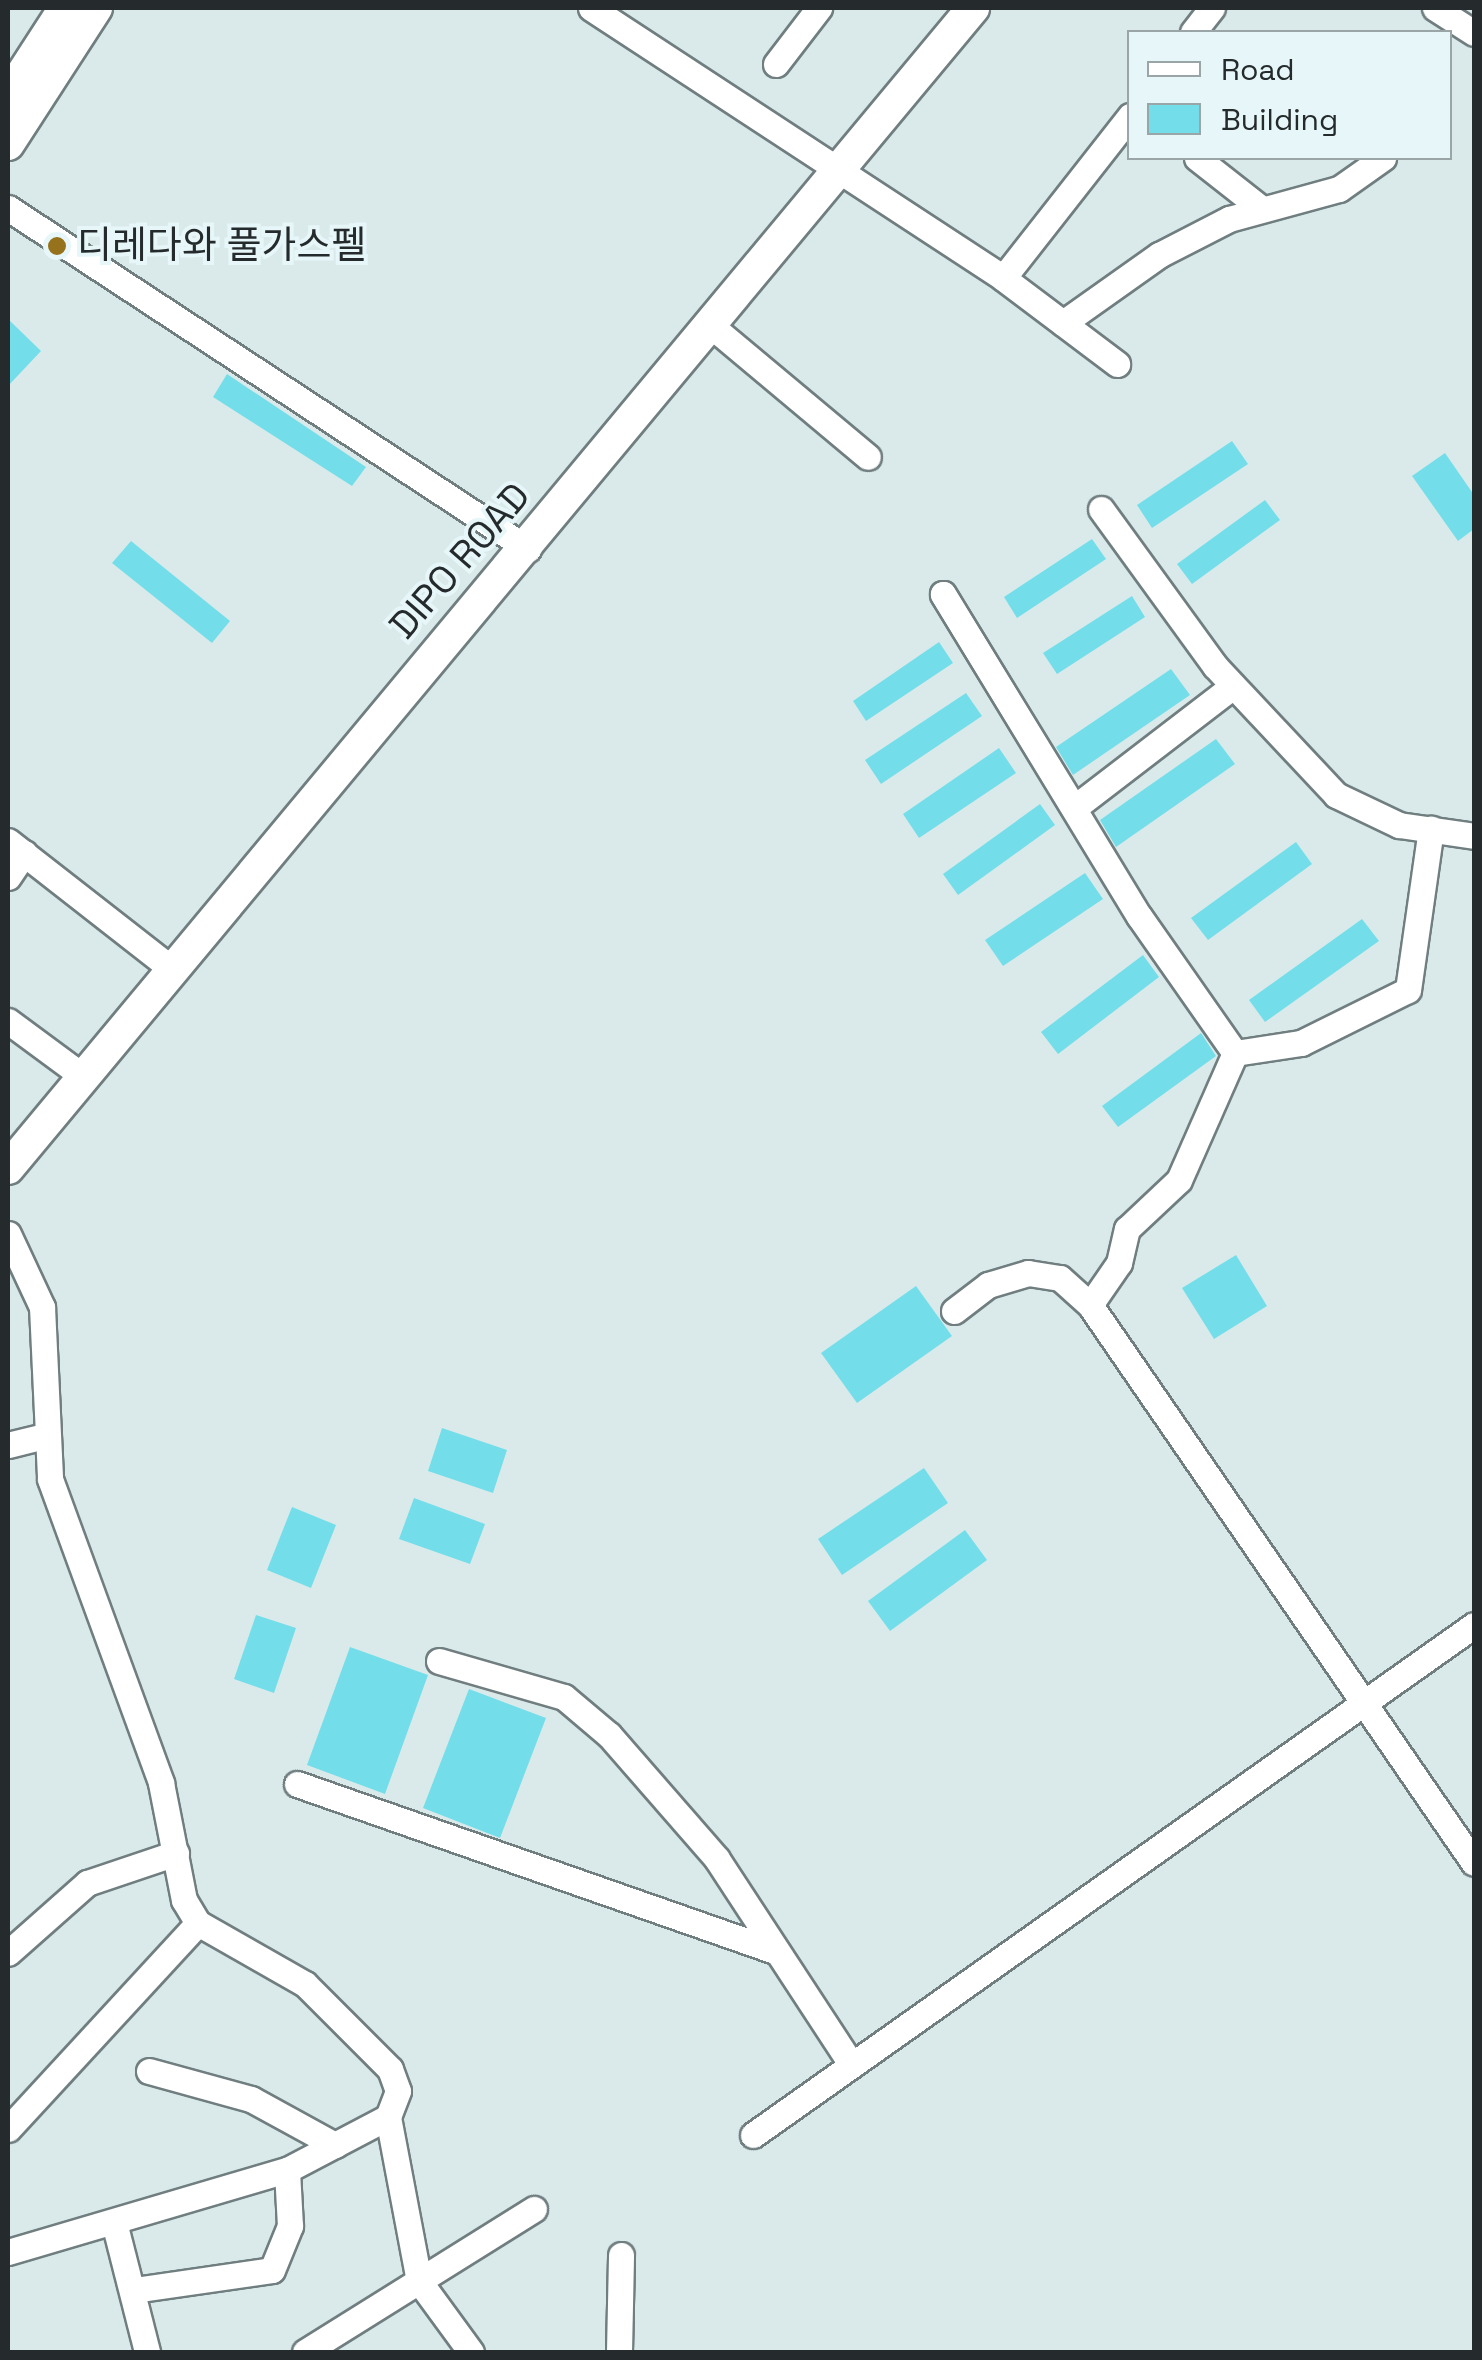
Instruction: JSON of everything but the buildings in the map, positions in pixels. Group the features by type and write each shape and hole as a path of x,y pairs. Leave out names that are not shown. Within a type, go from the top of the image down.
{"main road":[{"path":"8,96 65,8"},
{"path":"8,144 96,8"},
{"name":"DIPO ROAD","path":"8,1168 528,549 708,324 973,8"}],"street":[{"path":"591,8 1003,278 1117,364"},
{"path":"776,64 820,8"},
{"path":"1195,30 1212,8"},
{"path":"1435,8 1474,33"},
{"path":"1003,278 1127,120"},
{"path":"1200,160 1262,210"},
{"path":"1063,324 1159,255 1262,210 1339,189 1380,160"},
{"path":"8,208 528,549"},
{"path":"708,324 868,457"},
{"path":"1101,509 1233,686 1336,794 1364,814 1474,836"},
{"path":"1074,808 942,594 1054,775 1074,808 1235,1053"},
{"path":"1074,808 1233,686"},
{"path":"1235,1053 1301,1044 1408,990 1430,829"},
{"path":"8,877 16,847 173,970"},
{"path":"8,1020 84,1076"},
{"path":"1090,1304 1119,1263 1127,1230 1178,1180 1235,1053"},
{"path":"8,1234 42,1307 43,1436 50,1479 161,1783 176,1854 198,1924 246,1944 353,2027 395,2078 388,2116 419,2281 471,2352"},
{"path":"954,1311 988,1285 1028,1273 1060,1278 1090,1304 1358,1705 1474,1862"},
{"path":"8,1445 43,1436"},
{"path":"753,2136 1474,1625"},
{"path":"439,1661 564,1697 608,1735 717,1859 772,1950 852,2066"},
{"path":"297,1784 772,1950"},
{"path":"8,1953 87,1883 176,1854"},
{"path":"8,2129 198,1924"},
{"path":"150,2070 251,2099 335,2145"},
{"path":"8,2252 115,2226 287,2170 388,2116"},
{"path":"134,2290 272,2270 290,2226 287,2170"},
{"path":"305,2352 534,2209"},
{"path":"115,2226 147,2352"},
{"path":"618,2352 621,2254"}],"place":[{"name":"디레다와 풀가스펠","path":"57,246"}]}
